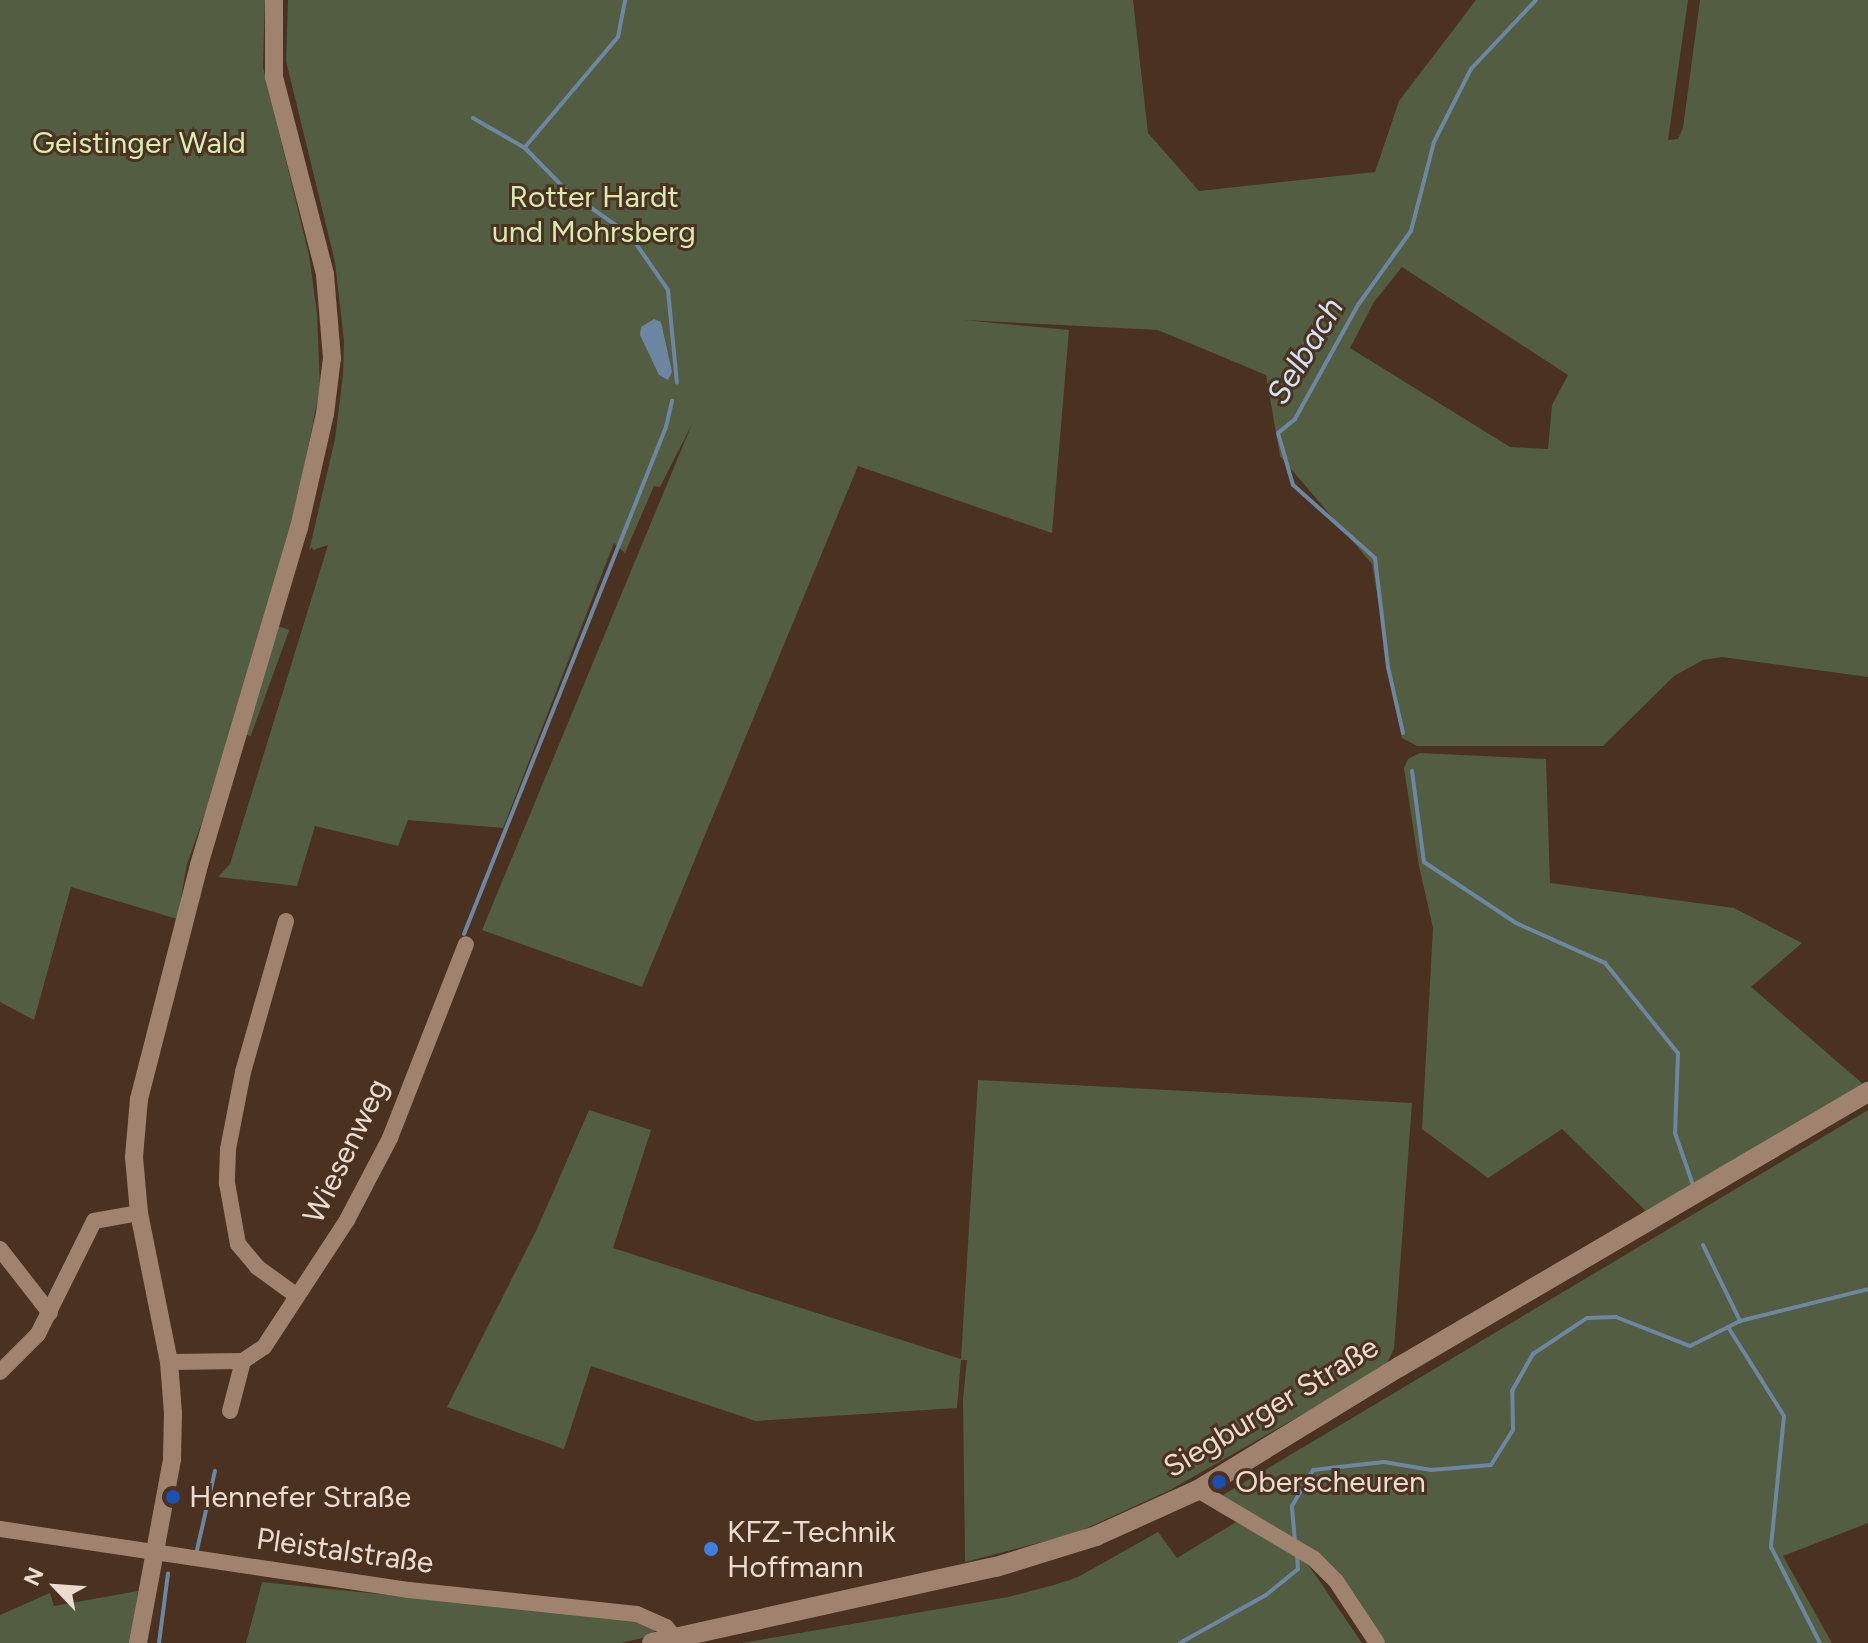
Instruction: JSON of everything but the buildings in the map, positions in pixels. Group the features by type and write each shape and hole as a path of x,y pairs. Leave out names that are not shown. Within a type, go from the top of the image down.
{"main road":[{"name":"Siegburger Straße","path":"652,1643 996,1567 1096,1536 1198,1490 1399,1367 1868,1092"}],"street":[{"path":"139,1639 172,1459 169,1362 139,1213 134,1157 139,1099 184,926 299,528 325,414 332,358 327,288 315,228 274,77 274,0"},
{"path":"286,921 243,1072 228,1149 227,1183 238,1244 257,1267 297,1296"},
{"name":"Wiesenweg","path":"243,1361 264,1347 347,1220 390,1138 466,944"},
{"path":"0,1372 38,1334 94,1221 139,1213"},
{"path":"0,1249 50,1313"},
{"path":"169,1362 243,1361 230,1411"},
{"path":"1198,1490 1314,1559 1362,1615 1377,1643"},
{"name":"Pleistalstraße","path":"0,1529 409,1590 637,1614 666,1627 675,1638"}],"green space":[{"name":"Geistinger Wald","path":"0,0 265,0 263,67 309,255 317,313 320,388 292,526 217,780 187,864 177,919 71,887 34,1020 0,1002"},
{"name":"Rotter Hardt und Mohrsberg","path":"288,0 1133,0 1148,133 1199,191 1375,172 1399,101 1476,0 1688,0 1668,140 1678,139 1683,128 1700,0 1868,0 1868,677 1722,657 1703,660 1674,676 1603,746 1417,746 1402,738 1372,564 1280,456 1266,375 1158,330 964,320 1069,330 1052,533 858,466 642,987 482,930 692,424 660,487 654,486 625,553 614,543 503,828 408,820 398,846 315,826 297,886 218,877 230,864 328,545 313,550 312,547 309,551 335,439 343,375 344,341 335,262 286,61","holes":["1402,267 1568,375 1552,405 1548,449 1510,447 1350,348 1374,302"]},
{"path":"278,626 289,630 251,736 239,732"},
{"path":"1420,753 1546,759 1550,883 1734,908 1802,943 1751,987 1863,1084 1650,1215 1562,1129 1488,1178 1422,1129 1433,928 1419,866 1404,768 1408,759"},
{"path":"978,1080 1412,1103 1394,1349 1385,1367 1170,1490 1076,1533 965,1562 963,1399 967,1360 961,1360 957,1408 756,1421 591,1366 564,1449 447,1407 537,1229 589,1110 651,1130 613,1248 961,1359"},
{"path":"1868,1110 1868,1523 1783,1556 1832,1643 1383,1643 1318,1553 1218,1498"},
{"path":"1236,1522 1307,1563 1362,1643 742,1643 1008,1597 1054,1585 1078,1577 1158,1532 1177,1558"},
{"path":"262,1582 652,1622 655,1635 621,1643 246,1643"},
{"path":"138,1591 130,1643 0,1643 0,1615 50,1593 54,1606"}],"water":[{"path":"654,319 661,322 672,372 668,380 659,375 640,335 641,327"}],"waterway":[{"path":"525,147 618,37 625,0"},
{"name":"Selbach","path":"1403,733 1388,667 1375,558 1293,485 1278,433 1295,419 1358,305 1411,231 1434,142 1471,69 1536,0"},
{"path":"473,118 525,148 567,191 630,235 668,290 677,383"},
{"path":"464,934 666,427 672,401"},
{"name":"Selbach","path":"1412,771 1424,862 1516,923 1605,963 1678,1053 1675,1133 1692,1182"},
{"name":"Selbach","path":"1703,1245 1740,1321"},
{"path":"1295,1542 1292,1506 1313,1470 1384,1462 1431,1470 1491,1465 1513,1430 1512,1391 1533,1354 1587,1318 1616,1317 1690,1346 1740,1321 1868,1289"},
{"path":"1728,1327 1784,1416 1771,1547 1820,1643"},
{"path":"197,1550 215,1471"},
{"path":"1180,1643 1266,1595 1298,1569 1297,1554"},
{"path":"159,1643 168,1574"}],"place":[{"name":"Oberscheuren","path":"1219,1482"},
{"name":"Hennefer Straße","path":"173,1497"},
{"name":"KFZ-Technik Hoffmann","path":"711,1549"}]}
